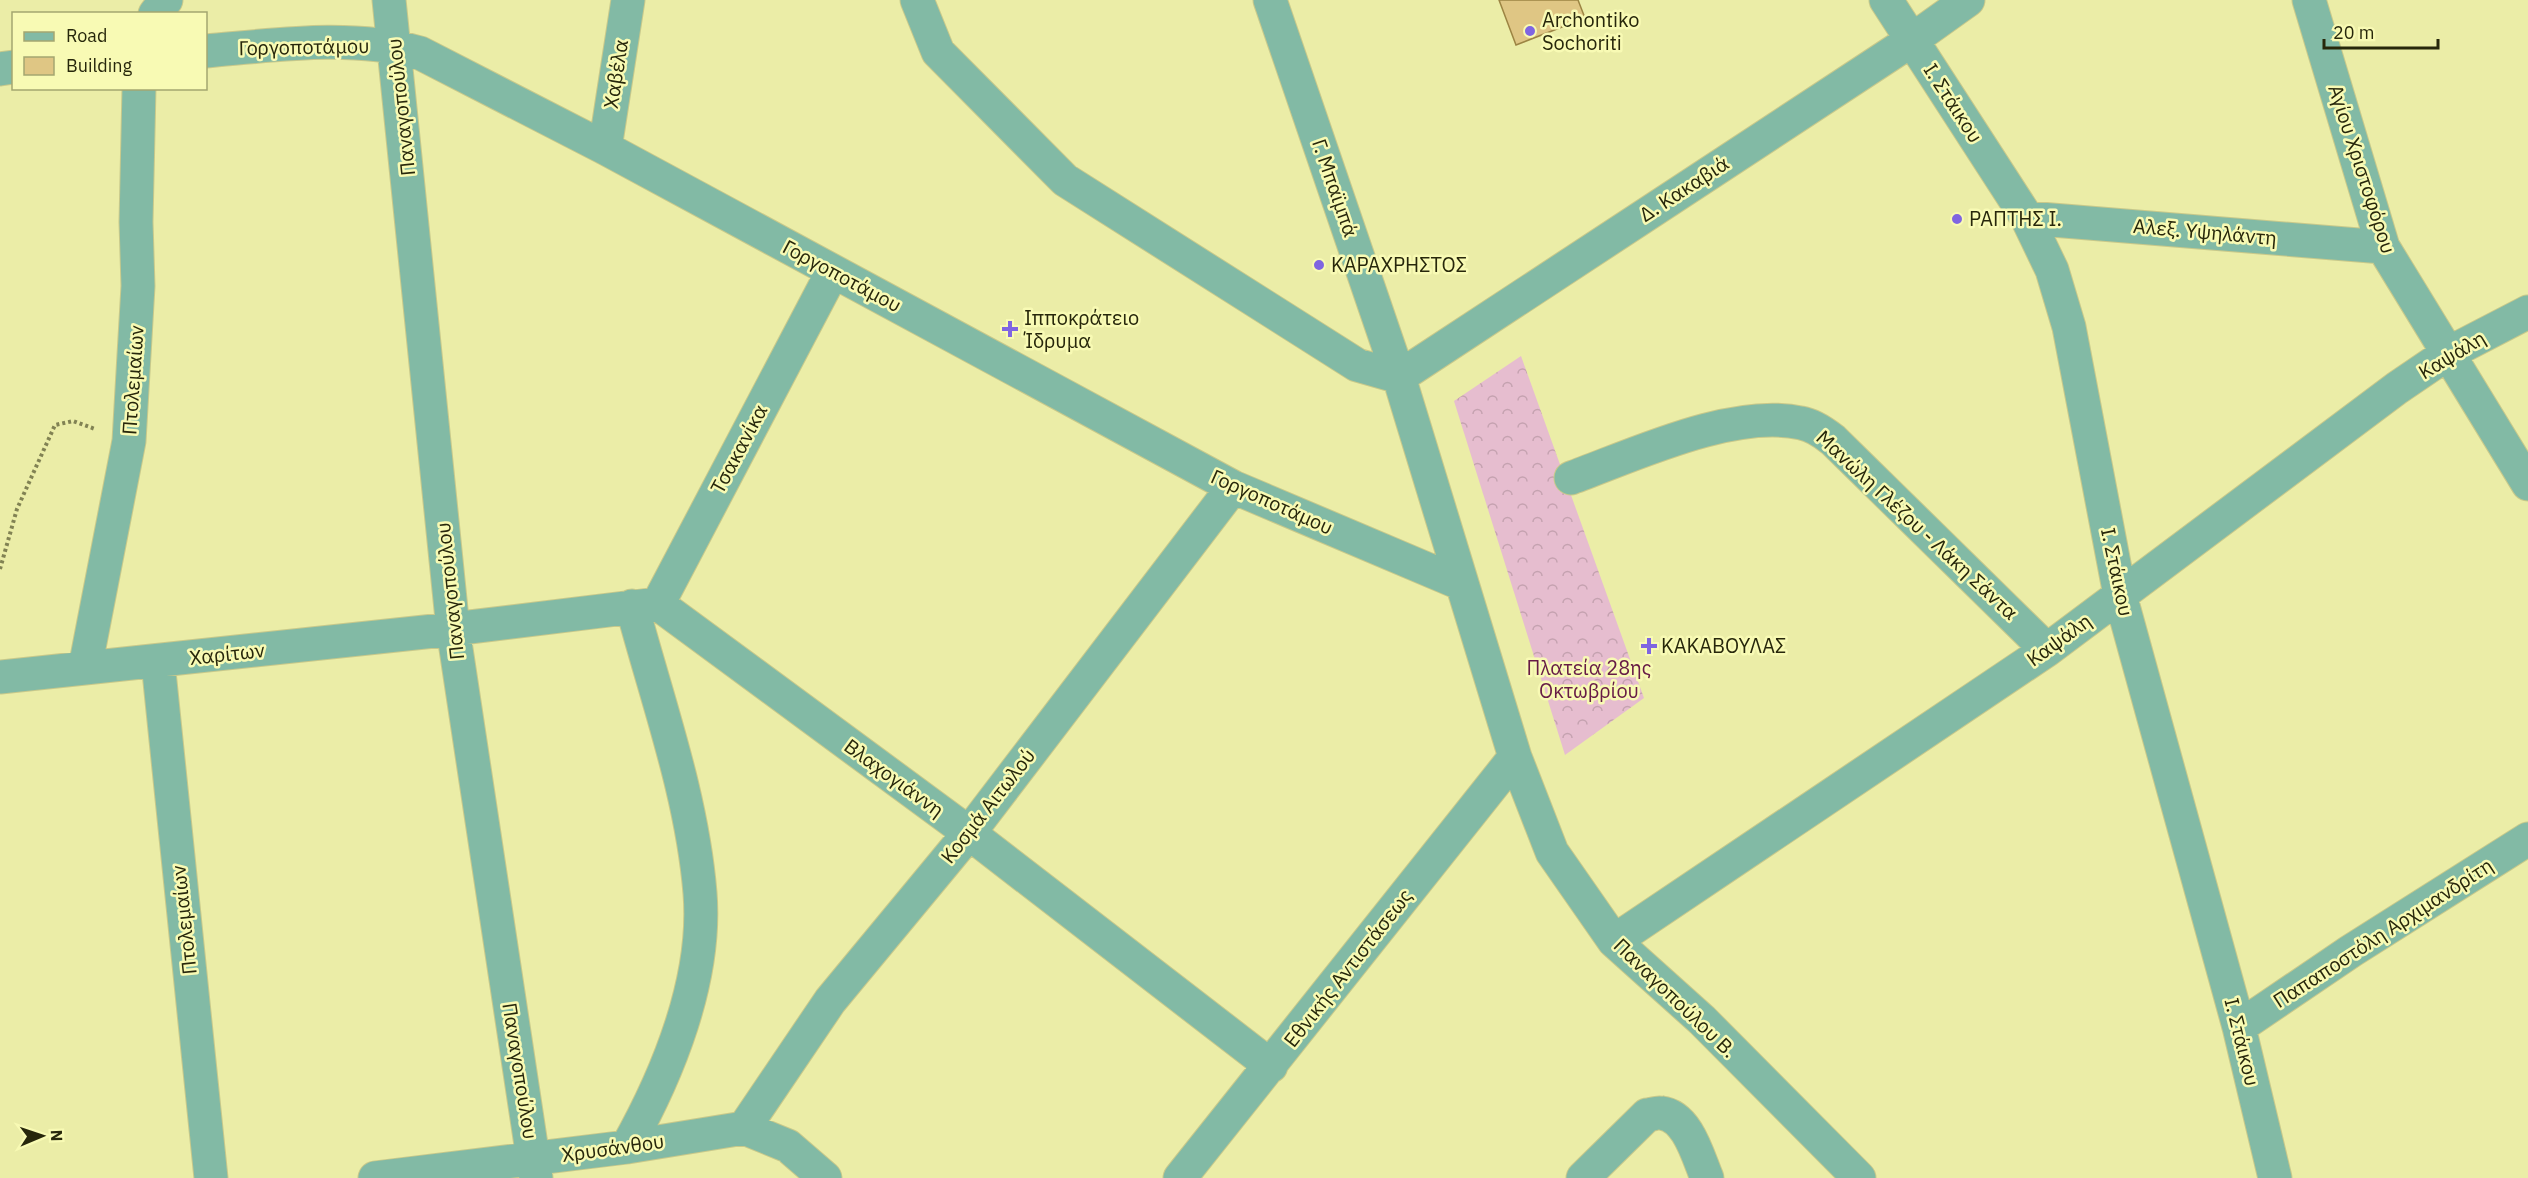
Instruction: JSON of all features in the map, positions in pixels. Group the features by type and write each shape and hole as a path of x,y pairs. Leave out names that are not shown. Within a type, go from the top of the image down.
{"street":[{"path":"157,12 166,0"},
{"name":"Παναγοπούλου","path":"389,0 453,629 534,1169"},
{"name":"Χαβέλα","path":"604,148 628,0"},
{"path":"917,0 938,52 1065,180 1357,365 1399,377 1515,758"},
{"name":"Γ. Μπαϊμπά","path":"1270,0 1399,377"},
{"name":"Ι. Στάικου","path":"1886,0 2027,218 2052,270 2069,327 2120,595 2239,1027 2275,1178"},
{"name":"Δ. Κακαβιά","path":"1399,377 1912,40 1968,0"},
{"name":"Αγίου Χριστοφόρου","path":"2309,0 2383,247 2528,484"},
{"name":"Γοργοποτάμου","path":"207,51 323,43 395,46 420,53 604,148 1233,487 1462,584"},
{"name":"Πτολεμαίων","path":"85,668 129,441 137,317 139,90"},
{"name":"Αλεξ. Υψηλάντη","path":"2027,218 2383,247"},
{"name":"Τσακανίκα","path":"645,605 833,272"},
{"name":"Καψάλη","path":"1614,942 2047,650 2397,388 2447,354 2528,312"},
{"name":"Μανώλη Γλέζου - Λάκη Σάντα","path":"1571,478 1699,431 1765,421 1786,421 1808,425 1833,440 2047,650"},
{"name":"Κοσμά Αιτωλού","path":"744,1128 830,1001 969,833 1233,487"},
{"path":"627,1147 652,1102 690,999 699,935 700,894 688,808 646,660 645,605"},
{"name":"Χαρίτων","path":"0,677 158,662 645,605"},
{"name":"Βλαχογιάννη","path":"645,605 969,833 1271,1066"},
{"name":"Πτολεμαίων","path":"158,662 211,1178"},
{"name":"Παναγοπούλου Β.","path":"1515,758 1552,852 1614,942 1702,1020 1859,1178"},
{"name":"Εθνικής Αντιστάσεως","path":"1180,1178 1515,758"},
{"name":"Παπαποστόλη Αρχιμανδρίτη","path":"2239,1027 2359,946 2528,839"},
{"path":"1583,1178 1647,1115 1661,1113 1675,1119 1684,1128 1707,1178"},
{"path":"744,1128 788,1146 825,1178"},
{"name":"Χρυσάνθου","path":"375,1178 534,1169 627,1147 744,1128"}],"path":[{"path":"0,569 17,509 55,425 73,420 129,441"}],"green space":[{"name":"Πλατεία 28ης Οκτωβρίου","path":"1521,356 1644,698 1565,755 1454,401"}],"building":[{"name":"Archontiko Sochoriti","path":"1499,0 1578,0 1585,18 1516,45"}],"place":[{"name":"Archontiko Sochoriti","path":"1530,31"},
{"name":"ΡΑΠΤΗΣ Ι.","path":"1957,219"},
{"name":"ΚΑΡΑΧΡΗΣΤΟΣ","path":"1319,265"},
{"name":"Ιπποκράτειο Ίδρυμα","path":"1010,329"},
{"name":"ΚΑΚΑΒΟΥΛΑΣ","path":"1649,646"}]}
